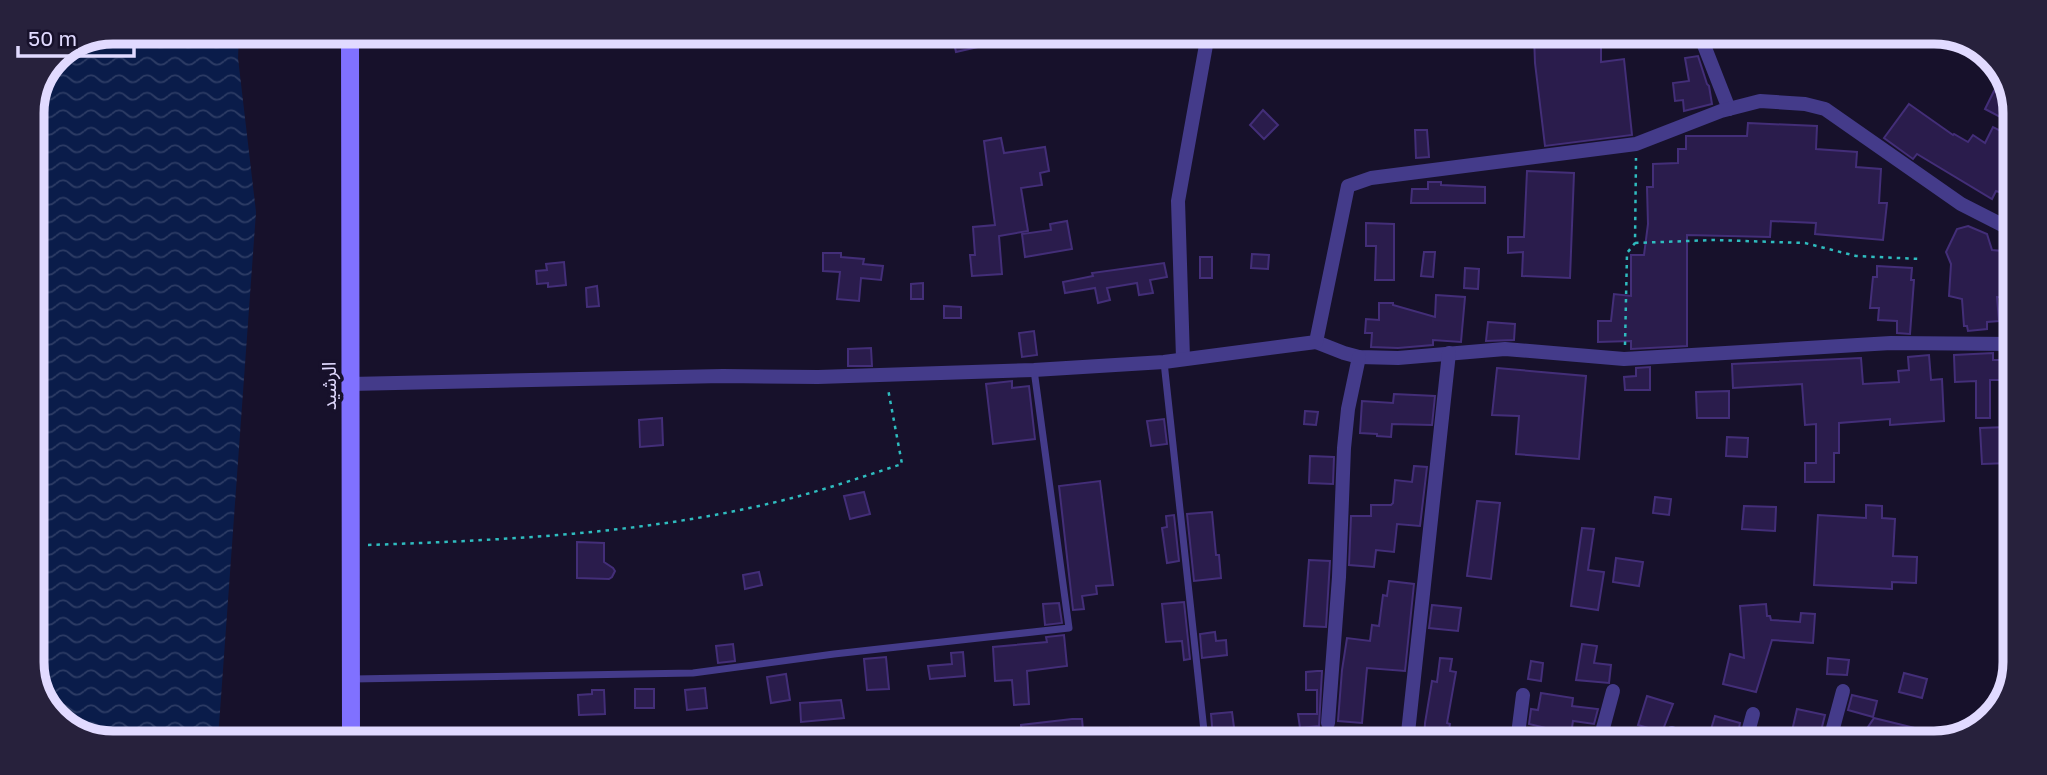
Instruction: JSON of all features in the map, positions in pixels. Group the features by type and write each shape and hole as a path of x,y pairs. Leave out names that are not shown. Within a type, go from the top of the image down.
{"main road":[{"name":"الرشيد","path":"350,44 351,731"}],"street":[{"path":"1183,358 1178,201 1206,44"},
{"path":"1704,44 1729,109"},
{"path":"1316,342 1348,186 1371,178 1636,144 1729,109 1760,101 1805,104 1825,109 1961,204 2003,225"},
{"path":"350,384 1034,370 1164,362 1316,342 1359,357 1398,358 1505,349 1624,359 1891,343 2003,344"},
{"path":"1408,731 1449,353"},
{"path":"1328,723 1339,577 1338,546 1344,449 1348,410 1359,357"},
{"path":"1602,731 1613,691"},
{"path":"1832,731 1843,691"},
{"path":"1518,731 1522,695"},
{"path":"1748,731 1753,714"}],"lane":[{"path":"1164,362 1204,731"},
{"path":"351,679 693,673 834,654 1069,628 1034,370"}],"path":[{"path":"1624,359 1627,253 1635,243 1636,144"},
{"path":"1635,243 1714,240 1805,243 1856,256 1920,259"},
{"path":"351,545 506,540 695,519 780,501 902,464 888,389 891,375"}],"water":[{"path":"239,44 256,212 219,731 104,731 90,728 71,717 58,704 47,685 44,667 44,112 45,99 55,74 74,55 99,45"}],"building":[{"path":"954,44 991,44 956,52"},
{"path":"1534,44 1601,44 1601,62 1624,59 1632,135 1545,146"},
{"path":"1698,56 1709,86 1712,104 1684,111 1683,100 1675,101 1673,83 1689,81 1685,58"},
{"path":"1994,91 2001,95 2002,118 1985,109"},
{"path":"1909,104 1953,135 1968,142 1973,135 1985,143 1993,127 2003,132 2003,193 1996,191 1992,199 1917,154 1913,159 1884,138"},
{"path":"1263,110 1278,125 1264,139 1250,125"},
{"path":"1748,123 1817,126 1816,149 1857,152 1856,167 1881,169 1879,203 1887,203 1883,240 1815,234 1816,223 1771,221 1770,237 1687,235 1687,346 1631,349 1631,341 1598,342 1598,321 1611,321 1614,294 1631,296 1631,255 1644,255 1648,224 1647,187 1653,187 1653,164 1678,163 1678,149 1686,149 1686,136 1747,136"},
{"path":"1415,130 1427,130 1429,157 1416,158"},
{"path":"1001,138 1004,153 1045,147 1049,171 1040,173 1042,185 1021,188 1028,231 999,236 1002,274 972,276 970,255 975,255 973,227 995,225 984,141"},
{"path":"1527,171 1574,173 1570,278 1522,276 1523,252 1508,253 1508,237 1524,237"},
{"path":"1428,182 1485,187 1485,203 1411,203 1412,189 1428,189"},
{"path":"1067,221 1072,249 1025,257 1022,234 1051,230 1050,224"},
{"path":"1366,223 1394,224 1394,280 1375,280 1376,246 1366,246"},
{"path":"1968,226 1987,234 1992,250 2003,251 2003,297 1997,297 1999,321 1987,322 1987,329 1968,331 1967,326 1964,326 1962,299 1949,296 1951,264 1946,252 1957,229"},
{"path":"1424,252 1435,252 1433,277 1421,276"},
{"path":"823,253 841,253 841,257 864,259 863,264 883,266 881,280 861,278 859,301 837,299 840,272 823,271"},
{"path":"1252,254 1269,255 1268,269 1251,268"},
{"path":"1200,257 1212,257 1212,278 1200,278"},
{"path":"564,262 566,285 548,287 548,283 537,284 536,271 547,270 546,264"},
{"path":"1164,263 1167,277 1150,280 1153,293 1139,295 1137,283 1107,288 1110,300 1098,303 1095,288 1065,293 1063,282 1093,276 1092,273"},
{"path":"1877,266 1912,268 1911,280 1914,280 1910,334 1897,333 1897,321 1878,320 1879,308 1870,308 1873,277 1877,277"},
{"path":"1465,268 1479,269 1478,289 1464,288"},
{"path":"923,283 923,299 911,299 911,284"},
{"path":"597,286 599,306 587,307 586,288"},
{"path":"1436,295 1465,297 1461,342 1433,340 1433,345 1371,347 1372,333 1365,333 1366,319 1379,320 1379,303 1393,303 1435,317"},
{"path":"944,306 961,307 961,318 944,318"},
{"path":"1488,322 1515,324 1514,340 1486,341"},
{"path":"1034,331 1037,355 1022,357 1019,333"},
{"path":"871,348 872,366 848,366 848,349"},
{"path":"1993,353 1993,360 2003,360 2003,380 1990,380 1990,418 1976,418 1976,381 1955,382 1954,355"},
{"path":"1929,355 1931,380 1942,379 1944,421 1890,425 1890,419 1839,423 1839,453 1834,453 1834,482 1805,482 1805,463 1816,463 1816,424 1805,425 1802,384 1733,388 1732,364 1861,358 1863,384 1899,382 1898,371 1909,370 1908,357"},
{"path":"1650,367 1650,390 1625,390 1624,377 1636,376 1636,368"},
{"path":"1497,368 1586,376 1579,459 1516,454 1519,416 1492,415"},
{"path":"1012,381 1012,388 1029,386 1035,439 993,444 986,384"},
{"path":"1729,391 1729,418 1697,418 1696,392"},
{"path":"1394,394 1435,396 1432,425 1392,424 1391,437 1360,433 1362,401 1393,403"},
{"path":"1305,411 1318,412 1316,425 1304,424"},
{"path":"662,418 663,445 640,447 639,420"},
{"path":"1164,419 1167,444 1151,446 1147,421"},
{"path":"2003,427 2003,463 1982,464 1980,428"},
{"path":"1727,437 1748,438 1747,457 1726,456"},
{"path":"1310,456 1334,457 1333,484 1309,483"},
{"path":"1414,466 1427,467 1420,526 1397,524 1394,552 1376,550 1374,567 1349,565 1351,516 1371,516 1371,505 1391,505 1395,480 1412,482"},
{"path":"1100,481 1113,585 1096,586 1097,594 1082,596 1084,609 1073,610 1059,486"},
{"path":"864,492 870,514 850,519 844,496"},
{"path":"1655,497 1671,499 1669,515 1653,513"},
{"path":"1477,501 1500,503 1491,579 1467,576"},
{"path":"1866,505 1882,506 1882,518 1895,519 1893,556 1917,557 1916,583 1892,582 1892,589 1814,585 1818,515 1866,518"},
{"path":"1744,506 1776,507 1775,531 1742,529"},
{"path":"1212,512 1221,578 1194,581 1187,514"},
{"path":"1174,515 1179,561 1167,563 1162,528 1167,527 1166,516"},
{"path":"1582,528 1594,529 1588,570 1604,572 1598,610 1571,606"},
{"path":"577,542 604,543 604,562 615,571 612,577 577,578"},
{"path":"1616,558 1643,562 1639,586 1613,582"},
{"path":"1309,560 1330,561 1326,627 1304,626"},
{"path":"759,572 762,585 745,589 743,575"},
{"path":"1389,581 1414,584 1405,671 1367,668 1362,723 1338,721 1347,638 1370,641 1372,625 1379,626 1383,595 1387,596"},
{"path":"1184,602 1190,659 1184,660 1182,641 1166,642 1162,604"},
{"path":"1059,603 1062,623 1045,625 1043,604"},
{"path":"1766,604 1767,616 1770,616 1771,620 1800,622 1801,613 1815,614 1813,643 1772,640 1756,692 1723,684 1730,654 1744,658 1740,606"},
{"path":"1432,605 1461,608 1458,631 1429,628"},
{"path":"1215,632 1216,641 1226,640 1227,655 1202,658 1200,634"},
{"path":"1064,635 1067,666 1027,671 1029,704 1014,705 1012,680 995,681 993,647 1047,642 1046,637"},
{"path":"733,644 735,661 718,663 716,646"},
{"path":"1582,644 1597,646 1594,663 1611,665 1609,683 1576,680"},
{"path":"963,652 965,676 930,679 928,666 952,664 951,653"},
{"path":"886,657 889,689 867,690 864,659"},
{"path":"1440,658 1452,659 1450,671 1456,672 1447,723 1450,724 1449,731 1425,731 1432,681 1437,682"},
{"path":"1828,658 1849,660 1847,675 1827,674"},
{"path":"1531,661 1543,663 1541,681 1528,679"},
{"path":"1322,671 1319,726 1300,728 1298,714 1317,714 1317,690 1306,690 1306,672"},
{"path":"1904,673 1927,679 1922,698 1899,692"},
{"path":"786,674 790,700 771,703 767,677"},
{"path":"705,688 707,708 687,710 685,690"},
{"path":"635,689 654,689 654,708 635,708"},
{"path":"592,690 604,690 605,714 579,715 578,695 592,694"},
{"path":"1541,693 1573,698 1572,706 1598,709 1594,724 1573,721 1571,731 1558,731 1529,724 1531,709 1538,710"},
{"path":"1852,695 1877,701 1873,717 1848,710"},
{"path":"1647,696 1673,704 1662,731 1638,725"},
{"path":"841,700 844,718 801,722 800,703"},
{"path":"1797,709 1825,715 1821,731 1805,728 1804,731 1792,731"},
{"path":"1232,712 1234,731 1212,731 1211,714"},
{"path":"1715,716 1740,723 1738,731 1711,731"},
{"path":"1874,718 1927,731 1867,731"},
{"path":"1082,719 1083,731 1021,731 1021,725"}]}
